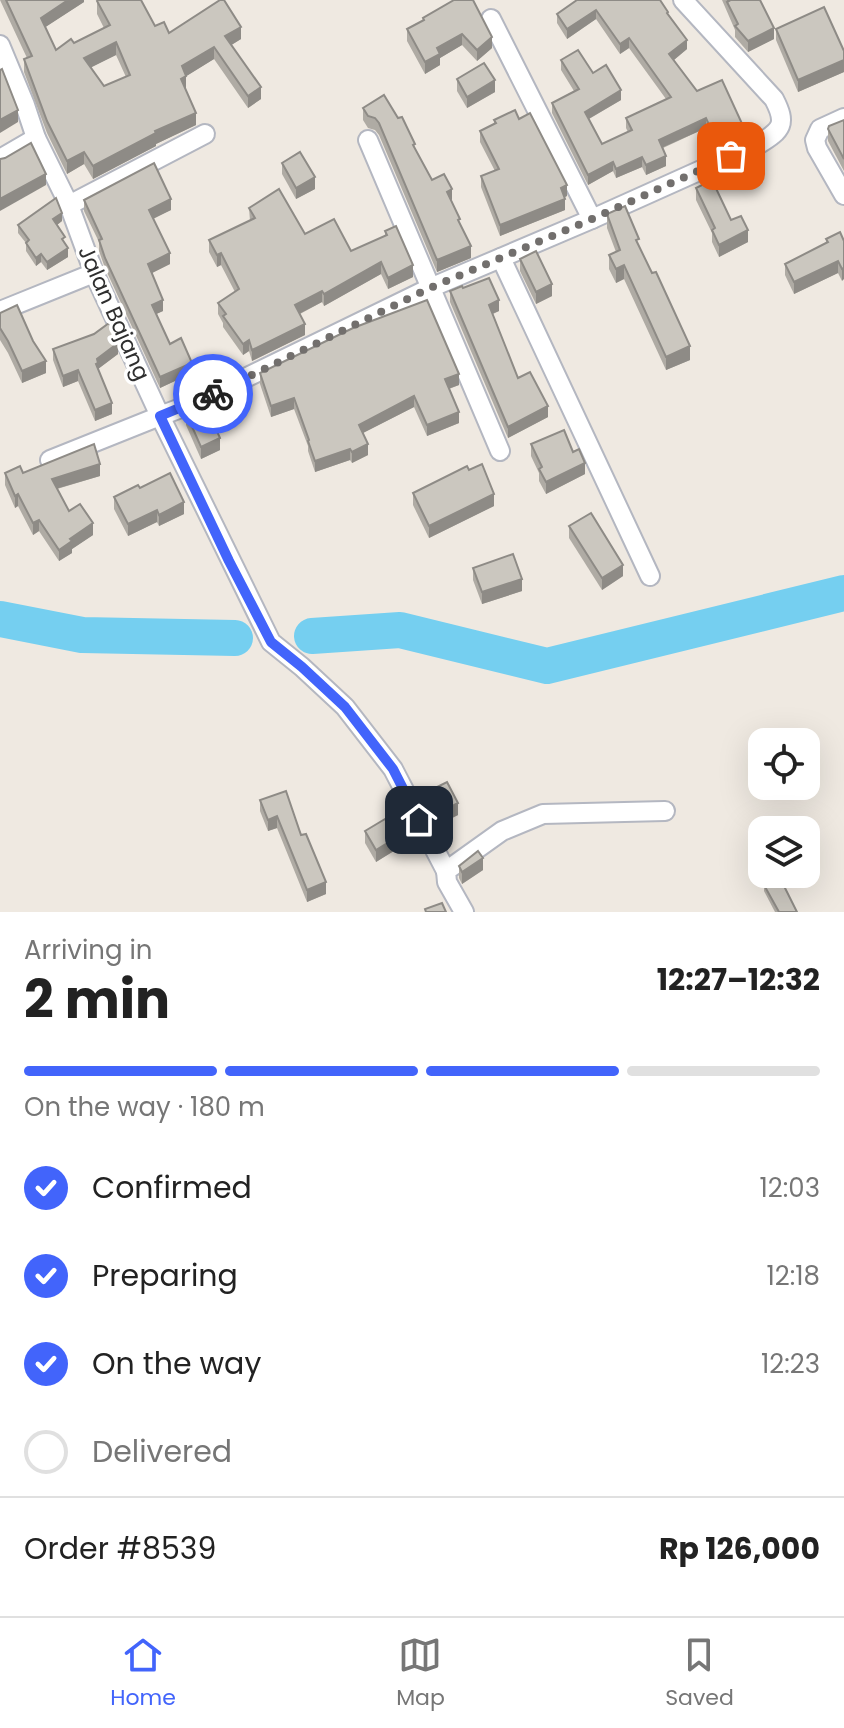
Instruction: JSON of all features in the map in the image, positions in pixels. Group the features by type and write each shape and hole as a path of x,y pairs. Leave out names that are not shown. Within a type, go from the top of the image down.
{"street":[{"path":"683,0 774,99 798,133 817,148 844,195"},
{"path":"491,19 592,219"},
{"name":"Jalan Bajang","path":"0,45 36,138 69,205 94,273 229,561 271,642 345,707 393,769 464,912"},
{"path":"50,460 194,403 430,288 592,219 773,136 820,129 844,118"},
{"path":"69,205 205,134"},
{"path":"0,159 36,138"},
{"path":"368,140 500,451"},
{"path":"501,258 650,576"},
{"path":"0,311 94,273"},
{"path":"446,871 502,831 543,814 665,811"}],"building":[{"path":"6,0 68,0 41,18 56,50 71,39 74,43 110,25 98,0 141,0 155,26 164,22 169,33 224,0 241,27 225,36 261,87 248,96 214,47 182,66 186,76 181,79 196,113 155,131 93,166 84,152 67,161 47,121 24,59 32,56","holes":["116,42 130,75 104,86 84,58"]},
{"path":"454,0 473,0 492,37 477,50 462,34 437,48 440,54 425,62 407,29"},
{"path":"577,0 660,0 687,40 669,54 697,91 722,80 744,128 716,140 706,118 659,140 666,156 646,165 642,157 616,169 613,162 588,175 552,103 579,89 561,60 578,50 593,73 606,65 621,90 585,112 602,144 632,130 626,118 671,97 629,38 620,44 596,10 567,29 557,14"},
{"path":"728,0 760,0 774,28 748,41 735,26 738,24"},
{"path":"824,7 844,51 844,60 798,80 776,29"},
{"path":"484,63 495,80 467,97 457,79"},
{"path":"0,70 18,110 0,120"},
{"path":"384,95 398,118 402,117 432,180 444,174 452,189 447,192 471,246 437,260 379,123 368,116 363,108"},
{"path":"515,110 519,119 530,113 567,185 561,188 565,199 500,225 481,176 499,169 480,131"},
{"path":"844,120 844,159 828,129"},
{"path":"31,143 46,174 0,199 0,159"},
{"path":"300,152 315,177 296,188 282,163"},
{"path":"154,163 171,199 149,210 170,253 148,264 163,300 152,305 170,344 181,338 192,363 160,377 105,258 99,240 102,239 84,200"},
{"path":"712,180 731,220 741,216 748,230 719,245 712,230 715,228 696,188"},
{"path":"279,189 305,234 334,219 351,251 387,235 385,231 396,226 413,265 388,278 381,262 324,294 322,291 295,305 305,324 252,350 249,340 243,344 223,316 226,314 218,303 239,289 221,253 217,255 209,240 255,218 249,208"},
{"path":"56,198 62,213 53,219 68,248 47,262 41,254 36,258 26,243 29,240 18,225"},
{"path":"625,206 639,239 636,240 652,273 656,272 690,346 666,357 624,265 616,269 609,255 620,250 607,214"},
{"path":"840,232 844,241 844,268 838,261 794,282 785,264 828,242 826,239"},
{"path":"536,251 552,284 536,292 520,259"},
{"path":"489,278 499,300 489,305 518,378 530,372 548,406 508,427 450,291"},
{"path":"427,300 459,374 445,379 459,412 427,425 414,396 359,425 368,444 352,452 350,449 315,461 294,398 271,406 260,373 353,328"},
{"path":"17,305 46,361 22,371 0,328 0,313"},
{"path":"109,323 118,343 97,359 96,364 112,403 95,410 78,370 63,376 53,349 94,334"},
{"path":"205,404 220,438 201,447 186,413"},
{"path":"564,430 573,452 579,449 585,463 546,482 531,444"},
{"path":"94,444 100,464 52,479 69,511 80,504 93,523 59,550 39,520 33,523 18,494 15,496 5,473 20,466 23,473"},
{"path":"482,464 494,494 429,526 413,493 467,466 469,470"},
{"path":"170,473 184,502 159,515 157,510 128,524 114,497"},
{"path":"591,513 623,565 602,578 569,526"},
{"path":"513,554 522,579 482,592 473,568"},
{"path":"447,782 458,803 436,815 425,793"},
{"path":"286,791 301,835 306,834 326,882 307,890 277,816 268,820 260,800"},
{"path":"385,819 397,837 376,850 365,831"},
{"path":"478,851 483,858 462,872 459,866"},
{"path":"766,888 785,888 797,912 779,912"},
{"path":"442,903 446,912 426,912 425,909"}],"waterway":[{"path":"312,636 400,630 547,666 844,593"},
{"path":"0,619 82,635 235,638"}],"way so far":[{"path":"213,394 430,288 731,156"}],"route":[{"path":"213,394 160,416 229,561 271,642 345,707 393,769 419,820"}]}
